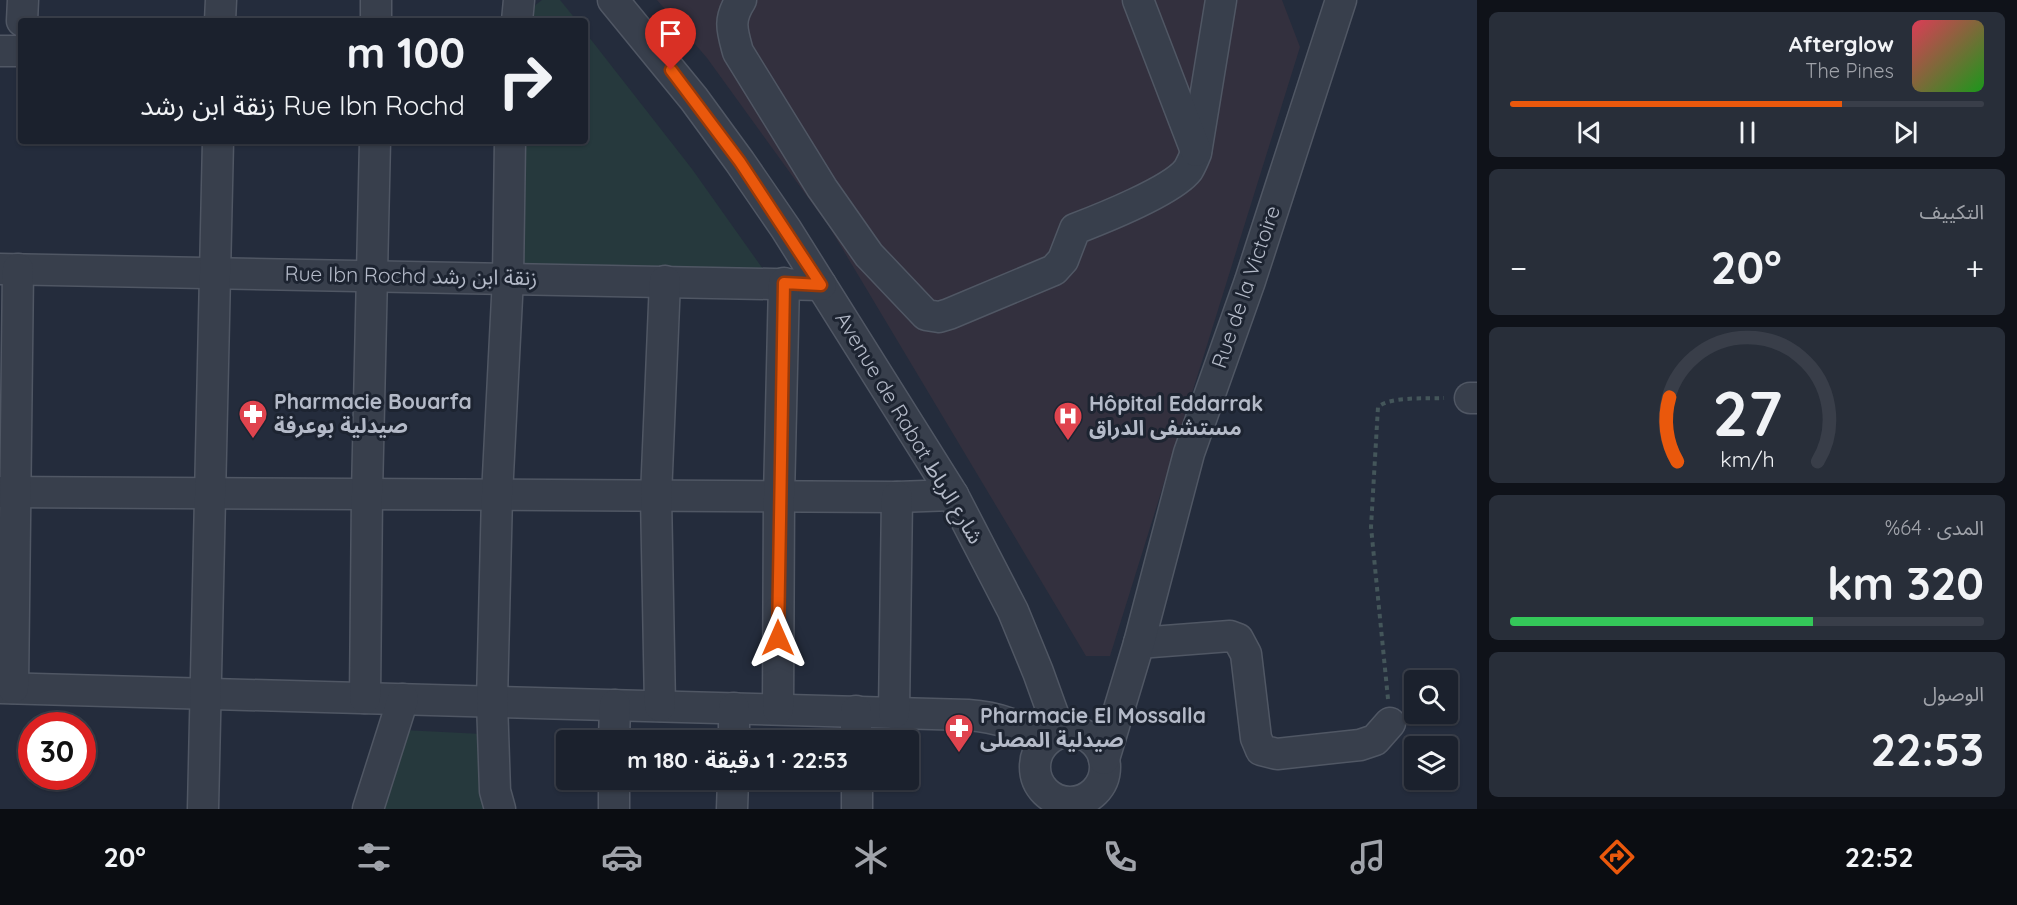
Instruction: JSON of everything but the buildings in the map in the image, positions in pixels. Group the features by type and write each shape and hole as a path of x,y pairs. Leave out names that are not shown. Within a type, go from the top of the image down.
{"street":[{"path":"22,18 23,0"},
{"path":"220,18 221,0"},
{"path":"376,0 376,18"},
{"path":"517,18 519,0"},
{"name":"Avenue de Rabat شارع الرباط","path":"613,0 694,99 740,162 821,285 953,495 1014,611 1062,737"},
{"path":"741,0 735,10 731,27 738,52 822,188 869,255 926,315 939,317 1054,270 1063,260 1075,229 1101,220 1172,184 1188,170 1196,153 1221,0"},
{"path":"1138,0 1196,153"},
{"name":"Rue de la Victoire","path":"1104,759 1139,643 1189,453 1250,281 1341,0"},
{"path":"0,51 18,51"},
{"path":"203,809 218,144"},
{"path":"365,698 375,144"},
{"path":"500,809 495,791 492,701 497,495 508,278 510,144"},
{"path":"9,269 6,688 989,716 1027,731 1062,737 1091,739 1099,748 1104,759 1103,777 1083,803 1057,800 1047,794 1036,775 1035,764 1038,753 1062,737 1127,679"},
{"name":"Rue Ibn Rochd زنقة ابن رشد","path":"9,269 821,285"},
{"path":"660,706 656,496 666,281"},
{"path":"778,709 779,497 784,283"},
{"path":"8,492 779,497 953,495"},
{"path":"894,712 897,497"},
{"path":"1139,643 1230,636 1239,639 1246,654 1256,738 1261,750 1277,754 1360,745 1375,740 1390,723"},
{"path":"368,809 403,699"},
{"path":"614,730 615,705"},
{"path":"734,708 734,730"},
{"path":"856,711 856,730"},
{"path":"614,790 614,809"},
{"path":"732,809 733,790"},
{"path":"856,790 857,809"}],"path":[{"path":"1390,723 1370,511 1378,407 1384,402 1393,400 1474,398"}],"shaded area":[{"name":"Hôpital Eddarrak مستشفى الدراق","path":"657,0 1282,0 1300,47 1110,656 1086,656 830,228 707,58"}],"green space":[{"path":"542,0 560,0 575,18 519,18"},
{"path":"588,36 692,169 775,286 506,279 511,144 588,144"},
{"path":"403,730 482,734 492,809 379,809"}],"place":[{"name":"Pharmacie Bouarfa صيدلية بوعرفة","path":"253,440"},
{"name":"Hôpital Eddarrak مستشفى الدراق","path":"1068,442"},
{"name":"Pharmacie El Mossalla صيدلية المصلى","path":"959,754"}],"route":[{"path":"671,70 740,162 821,285 784,283 778,638"}]}
